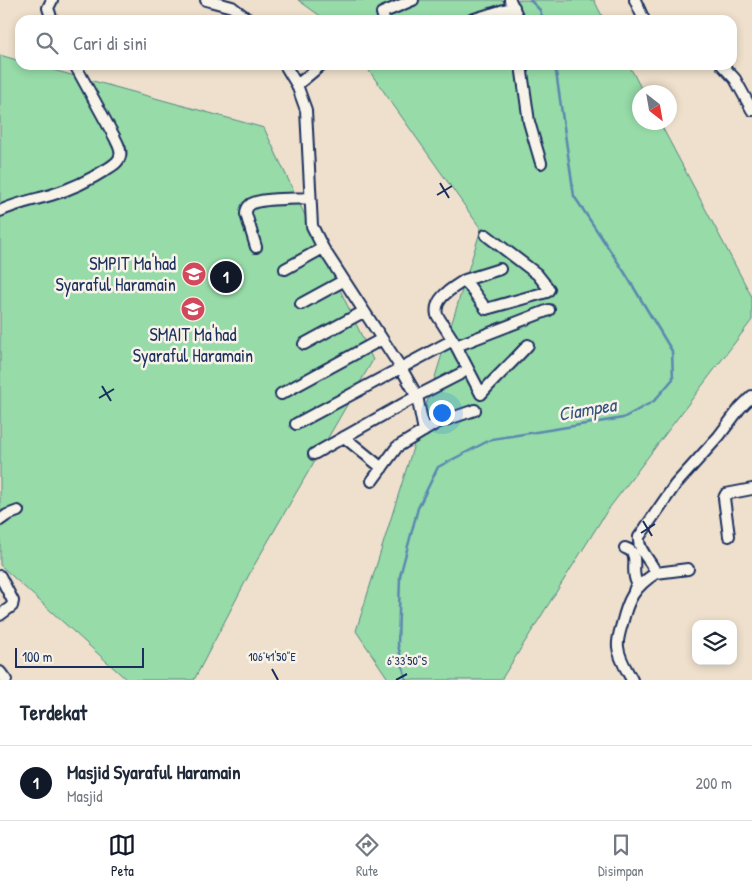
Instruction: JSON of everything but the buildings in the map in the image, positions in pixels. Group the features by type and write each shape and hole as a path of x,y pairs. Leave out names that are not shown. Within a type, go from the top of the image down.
{"street":[{"path":"50,15 48,8 52,0"},
{"path":"206,0 232,7 242,15"},
{"path":"385,15 413,0"},
{"path":"635,0 642,15"},
{"path":"483,15 512,3 517,15"},
{"path":"0,211 69,188 97,175 118,160 120,150 115,138 78,70"},
{"path":"288,70 297,85 306,110 312,226 323,248 417,396 424,431"},
{"path":"297,85 315,70"},
{"path":"521,70 529,122 540,163"},
{"path":"727,70 735,79 752,110"},
{"path":"256,247 246,214 246,209 249,205 260,201 310,198"},
{"path":"465,280 486,309 547,292 549,289 537,274 486,235"},
{"path":"285,269 323,248"},
{"path":"500,269 465,280 446,293 439,302 436,311 437,315 455,343 481,394 497,375 511,365 528,345"},
{"path":"301,304 343,280"},
{"path":"296,424 400,368 455,343 549,310"},
{"path":"304,344 363,312"},
{"path":"281,394 382,339"},
{"path":"314,454 462,373"},
{"path":"656,573 639,545 639,537 675,485 752,396"},
{"path":"372,481 397,447 437,423 475,410"},
{"path":"344,437 382,468"},
{"path":"728,536 724,498 726,494 752,489"},
{"path":"0,520 18,511"},
{"path":"625,548 630,549 634,554 633,574 637,583 634,592"},
{"path":"632,680 620,656 618,645 628,601 641,583 656,573 688,569"},
{"path":"0,576 13,604 8,610 0,614"},
{"path":"0,672 6,680"}],"green space":[{"path":"298,0 594,0 602,15 319,15"},
{"path":"0,55 15,60 15,70 53,70 264,128 373,360 252,569 194,680 127,680 0,565"},
{"path":"369,70 632,70 639,85 632,85 632,130 664,130 752,297 752,320 607,511 501,680 389,680 356,631 481,229"}],"waterway":[{"name":"Ciampea","path":"530,0 540,10 542,15"},
{"name":"Ciampea","path":"406,680 398,645 400,576 418,508 438,467 492,439 623,418 654,401 673,379 672,351 625,273 574,196 556,70"}],"place":[{"name":"SMPIT Ma'had Syaraful Haramain","path":"194,274"},
{"name":"Masjid Syaraful Haramain","path":"226,277"},
{"name":"SMAIT Ma'had Syaraful Haramain","path":"193,309"}]}
